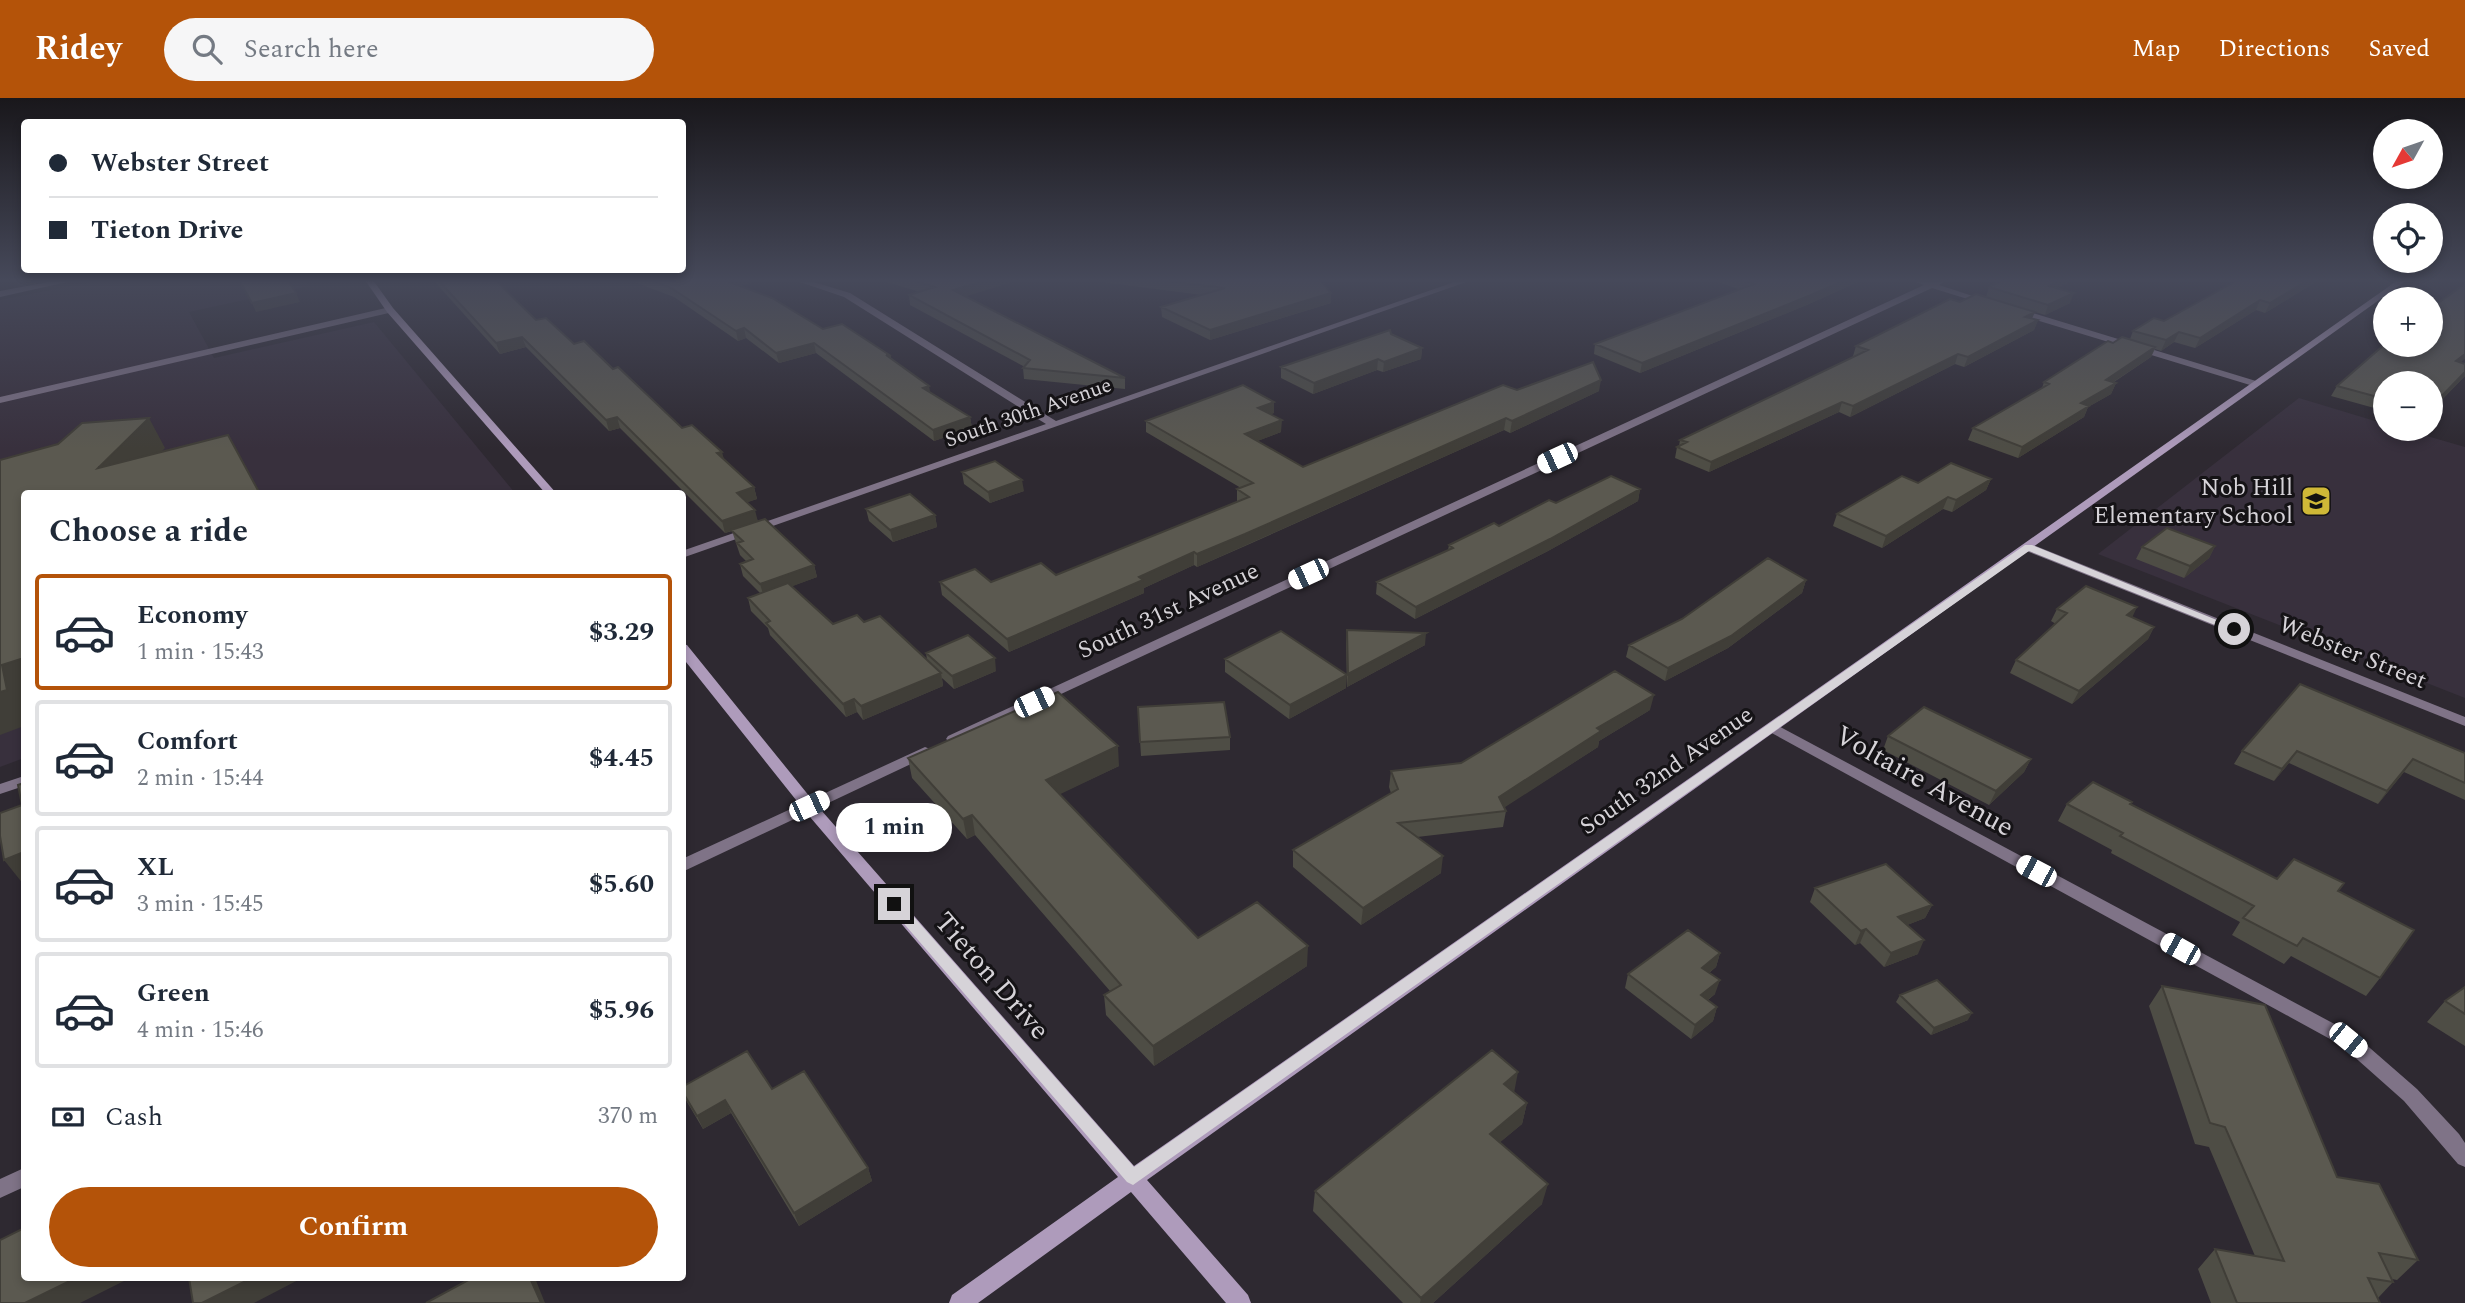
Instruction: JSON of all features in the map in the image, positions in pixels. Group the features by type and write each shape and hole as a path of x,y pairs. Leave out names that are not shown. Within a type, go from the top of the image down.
{"street":[{"path":"0,400 276,336"},
{"path":"413,336 548,490"},
{"path":"913,336 1055,425"},
{"name":"South 30th Avenue","path":"686,554 1308,336"},
{"name":"South 31st Avenue","path":"686,864 1822,336"},
{"path":"2099,336 2253,383"},
{"name":"South 32nd Avenue","path":"960,1303 1133,1177 2028,547 2321,336"},
{"name":"Webster Street","path":"2028,547 2465,722"},
{"name":"Tieton Drive","path":"686,653 809,806 1240,1303"},
{"name":"Voltaire Avenue","path":"1773,727 2348,1040 2395,1078 2436,1119 2465,1158"},
{"path":"0,789 21,782"},
{"path":"0,1189 21,1178"}],"shaded area":[{"path":"0,336 202,336 214,358 311,336 386,336 513,490 21,490 21,759 0,767"},
{"name":"Nob Hill Elementary School","path":"2299,398 2373,420 2373,441 2443,441 2465,447 2465,698 2098,554"}],"building":[{"path":"490,336 566,336 574,344 584,341 613,369 618,367 682,428 692,425 722,452 717,453 754,487 737,493 755,510 722,521 617,417 606,420 522,337 496,343"},
{"path":"755,336 861,336 929,386 923,388 970,417 933,430 814,343 776,353"},
{"path":"986,336 1043,336 1125,378 1023,368 1030,360"},
{"path":"1372,336 1396,336 1422,348 1384,362 1378,359 1314,383 1281,367"},
{"path":"1616,336 1709,336 1642,363 1595,344"},
{"path":"1876,336 2007,336 1968,357 1958,354 1853,406 1842,402 1711,462 1677,447 1687,442 1680,440 1868,350 1856,346"},
{"path":"2152,336 2172,336 2166,340"},
{"path":"2443,336 2465,336 2465,354 2456,361 2465,364 2465,372 2443,395 2443,371 2373,371 2373,396 2337,386 2373,354 2373,357 2443,357"},
{"path":"2122,337 2155,347 2106,380 2116,383 2081,403 2089,406 2022,447 1973,428 2049,384 2044,382 2108,341 2113,343"},
{"path":"1593,362 1601,380 1512,421 1506,418 1245,534 1197,554 1194,552 1139,577 1143,580 1007,639 940,582 975,569 991,582 1041,563 1056,575 1249,497 1237,489 1253,483 1146,421 1243,385 1274,402 1258,408 1282,420 1245,434 1303,467 1503,385 1517,390"},
{"path":"149,418 98,468 228,435 258,490 21,490 21,659 2,665 7,690 0,692 0,460 58,444 82,423"},
{"path":"995,461 1022,480 988,492 962,472"},
{"path":"1951,463 1991,479 1956,500 1948,497 1886,536 1837,514 1902,476 1918,483"},
{"path":"1611,476 1640,489 1550,539 1416,607 1377,582 1453,548 1449,545 1494,523 1499,526 1549,500 1556,503"},
{"path":"910,494 935,515 890,530 866,509"},
{"path":"765,519 814,565 760,584 740,564 753,559 737,543 743,541 731,530"},
{"path":"2167,528 2215,546 2190,566 2142,547"},
{"path":"1768,558 1806,580 1731,636 1668,668 1629,645 1682,619"},
{"path":"788,583 833,624 857,615 864,622 880,616 941,673 861,706 854,699 843,704 766,623 770,621 748,598"},
{"path":"2086,586 2137,607 2127,615 2154,627 2079,691 2016,660 2067,613 2057,609"},
{"path":"1347,630 1426,633 1348,674"},
{"path":"1281,631 1347,675 1290,705 1225,659"},
{"path":"968,635 995,658 952,676 926,653"},
{"path":"1615,671 1654,695 1597,728 1601,731 1499,797 1506,811 1398,823 1443,856 1363,908 1293,850 1398,789 1391,771 1461,763"},
{"path":"2300,684 2465,753 2465,783 2413,759 2387,791 2297,751 2282,769 2242,751"},
{"path":"1058,692 1118,746 1046,780 1198,938 1257,902 1308,946 1153,1046 1104,995 1121,985 972,815 963,819 908,758"},
{"path":"1224,702 1230,737 1140,742 1138,707"},
{"path":"1924,707 2031,759 1996,791 1888,736"},
{"path":"2093,782 2132,802 2130,804 2277,879 2294,859 2344,883 2338,891 2414,930 2380,978 2303,938 2297,946 2243,918 2254,906 2120,836 2123,833 2067,804"},
{"path":"21,805 21,853 4,860 0,836 0,813"},
{"path":"1886,864 1932,905 1898,917 1924,940 1891,953 1866,929 1861,931 1815,888"},
{"path":"1688,930 1720,953 1702,968 1720,980 1701,995 1717,1007 1695,1025 1628,974"},
{"path":"1937,980 1972,1013 1934,1028 1900,995"},
{"path":"2162,986 2265,1005 2337,1177 2379,1184 2418,1260 2379,1253 2393,1282 2368,1278 2380,1303 2237,1303 2215,1249 2284,1261 2225,1127 2210,1123"},
{"path":"2465,987 2465,1014 2445,1001"},
{"path":"1492,1050 1518,1072 1504,1084 1527,1103 1490,1134 1548,1184 1421,1298 1315,1191"},
{"path":"747,1051 772,1089 804,1071 868,1168 794,1213 725,1100 697,1116 686,1098 686,1085"},
{"path":"21,1230 21,1281 70,1281 25,1303 0,1303 0,1240"},
{"path":"189,1281 246,1281 202,1303 193,1303"},
{"path":"466,1281 531,1281 541,1303 426,1303"}],"place":[{"name":"Nob Hill Elementary School","path":"2316,501"}],"route":[{"path":"894,904 1133,1177 2028,547 2234,629"}]}
